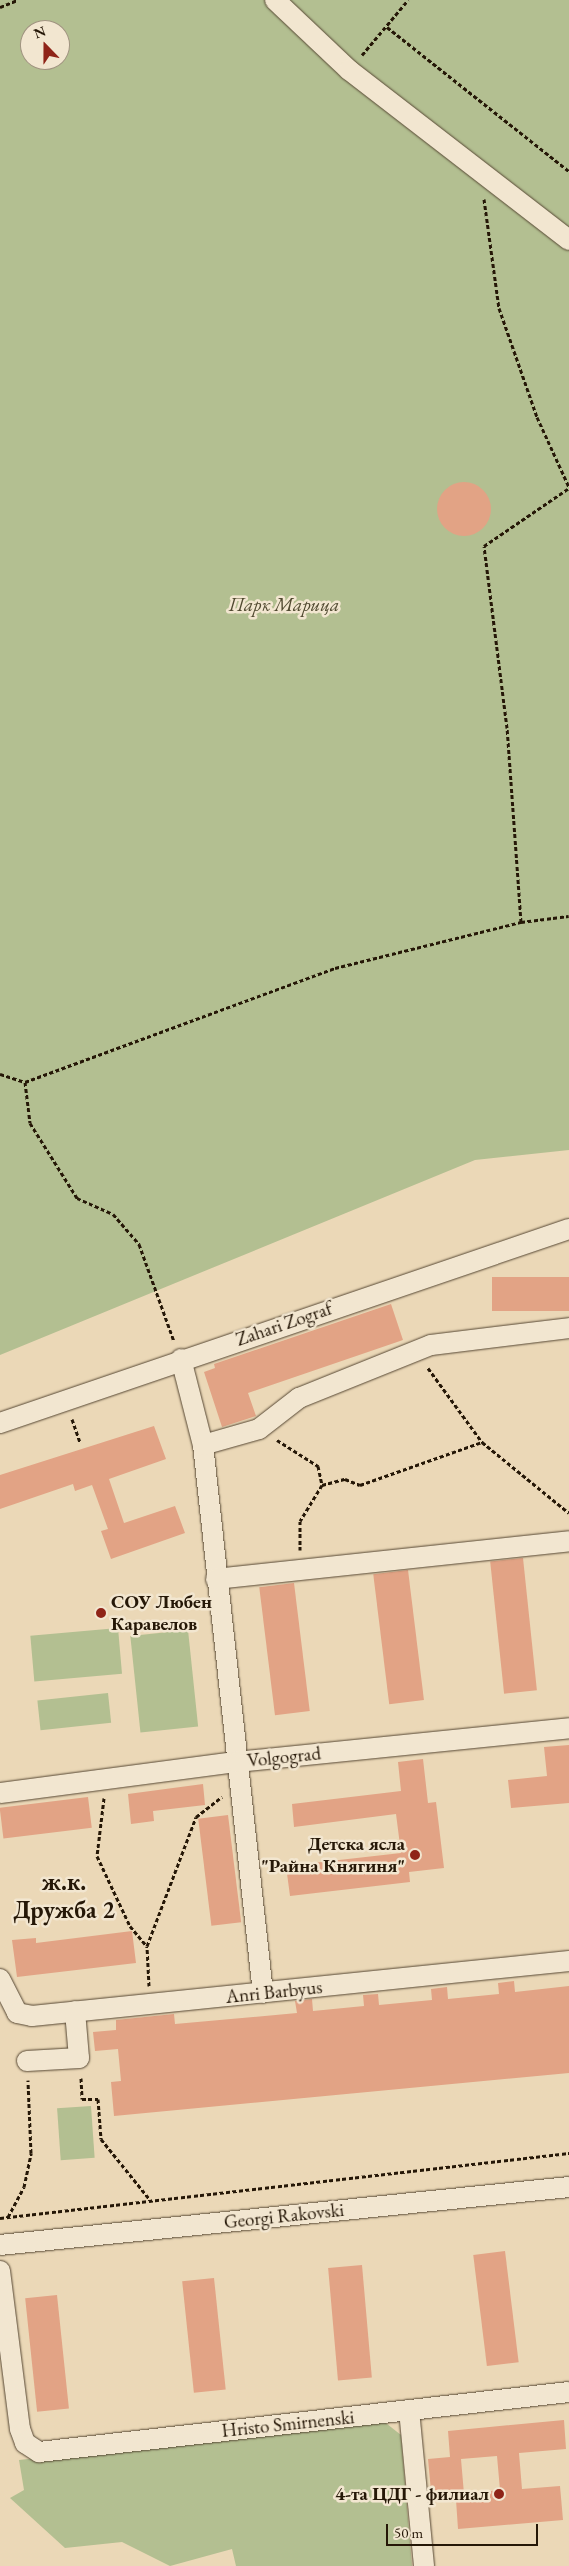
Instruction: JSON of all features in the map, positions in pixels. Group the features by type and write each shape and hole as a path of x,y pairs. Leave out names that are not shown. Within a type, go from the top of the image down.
{"street":[{"path":"275,0 349,70 569,240"},
{"name":"Zahari Zograf","path":"0,1423 181,1359 569,1229"},
{"path":"203,1445 259,1429 299,1398 416,1351 489,1336 569,1328"},
{"path":"181,1359 203,1445 238,1785 263,1993"},
{"path":"216,1579 569,1541"},
{"name":"Volgograd","path":"0,1793 237,1762 569,1728"},
{"name":"Anri Barbyus","path":"0,1979 17,2013 75,2011 569,1962"},
{"path":"27,2061 79,2058 75,2011"},
{"name":"Georgi Rakovski","path":"0,2245 569,2187"},
{"path":"0,2271 2,2313"},
{"name":"Hristo Smirnenski","path":"2,2313 20,2429 25,2443 39,2452 569,2392"},
{"path":"409,2410 424,2566"}],"path":[{"path":"0,7 16,0"},
{"path":"349,70 408,0"},
{"path":"386,27 569,171"},
{"path":"482,174 499,308 537,417 569,487 484,546 507,728 521,922"},
{"path":"0,1074 25,1082 335,968 521,922 569,916"},
{"path":"25,1082 30,1123 78,1198 113,1214 139,1244 181,1359"},
{"path":"416,1351 482,1442 569,1513"},
{"path":"259,1429 318,1466 322,1485 300,1521 300,1570"},
{"path":"322,1485 345,1479 360,1485 482,1442"},
{"path":"111,1778 100,1810 97,1856 130,1926 147,1946"},
{"path":"150,2004 147,1946 196,1818 238,1785"},
{"path":"7,2217 24,2187 31,2153 27,2061"},
{"path":"82,2099 98,2099 101,2139 151,2201"},
{"path":"0,2218 569,2154"}],"green space":[{"name":"Парк Марица","path":"0,0 569,0 569,1150 475,1160 0,1355"},
{"path":"118,1628 122,1674 34,1681 30,1636"},
{"path":"188,1630 198,1726 140,1733 130,1636"},
{"path":"108,1693 111,1723 41,1730 37,1700"},
{"path":"91,2106 95,2158 61,2160 57,2108"},
{"path":"382,2420 401,2435 412,2566 236,2566 232,2549 170,2566 122,2542 65,2548 10,2498 24,2490 19,2460"}],"building":[{"path":"464,482 474,484 483,490 489,499 491,509 489,519 483,528 474,534 464,536 454,534 445,528 439,519 437,509 439,499 445,490 454,484"},
{"path":"492,1277 569,1277 569,1311 492,1311"},
{"path":"391,1304 403,1340 248,1393 256,1416 222,1427 204,1372 215,1368 214,1364"},
{"path":"154,1426 166,1459 109,1479 124,1523 175,1506 185,1533 111,1559 101,1531 108,1529 92,1485 75,1491 73,1484 0,1509 0,1475"},
{"path":"523,1558 537,1690 504,1694 490,1561"},
{"path":"408,1570 424,1700 389,1704 373,1574"},
{"path":"294,1583 310,1711 275,1715 259,1587"},
{"path":"569,1745 569,1803 511,1808 508,1780 547,1776 544,1747"},
{"path":"423,1759 428,1803 436,1802 444,1868 409,1872 410,1882 290,1896 286,1866 401,1853 396,1814 294,1827 292,1804 401,1791 398,1762"},
{"path":"203,1784 205,1805 153,1811 154,1821 131,1824 128,1794"},
{"path":"88,1797 92,1828 3,1839 0,1808"},
{"path":"228,1815 241,1922 211,1926 198,1819"},
{"path":"132,1931 136,1963 17,1977 12,1940 36,1938 36,1943"},
{"path":"514,1981 515,1992 569,1986 569,2073 114,2116 111,2082 121,2081 118,2049 95,2051 93,2032 116,2030 116,2020 174,2014 175,2024 297,2013 295,2001 312,1999 313,2011 364,2006 363,1995 378,1994 379,2005 432,2000 431,1989 447,1987 448,1999 499,1994 498,1983"},
{"path":"505,2251 519,2362 487,2366 473,2255"},
{"path":"362,2265 372,2378 338,2381 328,2268"},
{"path":"214,2278 226,2389 194,2393 182,2281"},
{"path":"57,2295 69,2408 37,2412 25,2298"},
{"path":"564,2420 566,2449 519,2453 522,2489 560,2486 563,2520 458,2529 456,2500 432,2502 428,2459 450,2457 448,2431","holes":["497,2456 500,2490 464,2494 461,2459"]}],"place":[{"name":"СОУ Любен Каравелов","path":"101,1613"},
{"name":"Детска ясла \"Райна Княгиня\"","path":"415,1855"},
{"name":"4-та ЦДГ - филиал","path":"499,2494"}],"district":[{"name":"ж.к. Дружба 2","path":"64,1896"}]}
